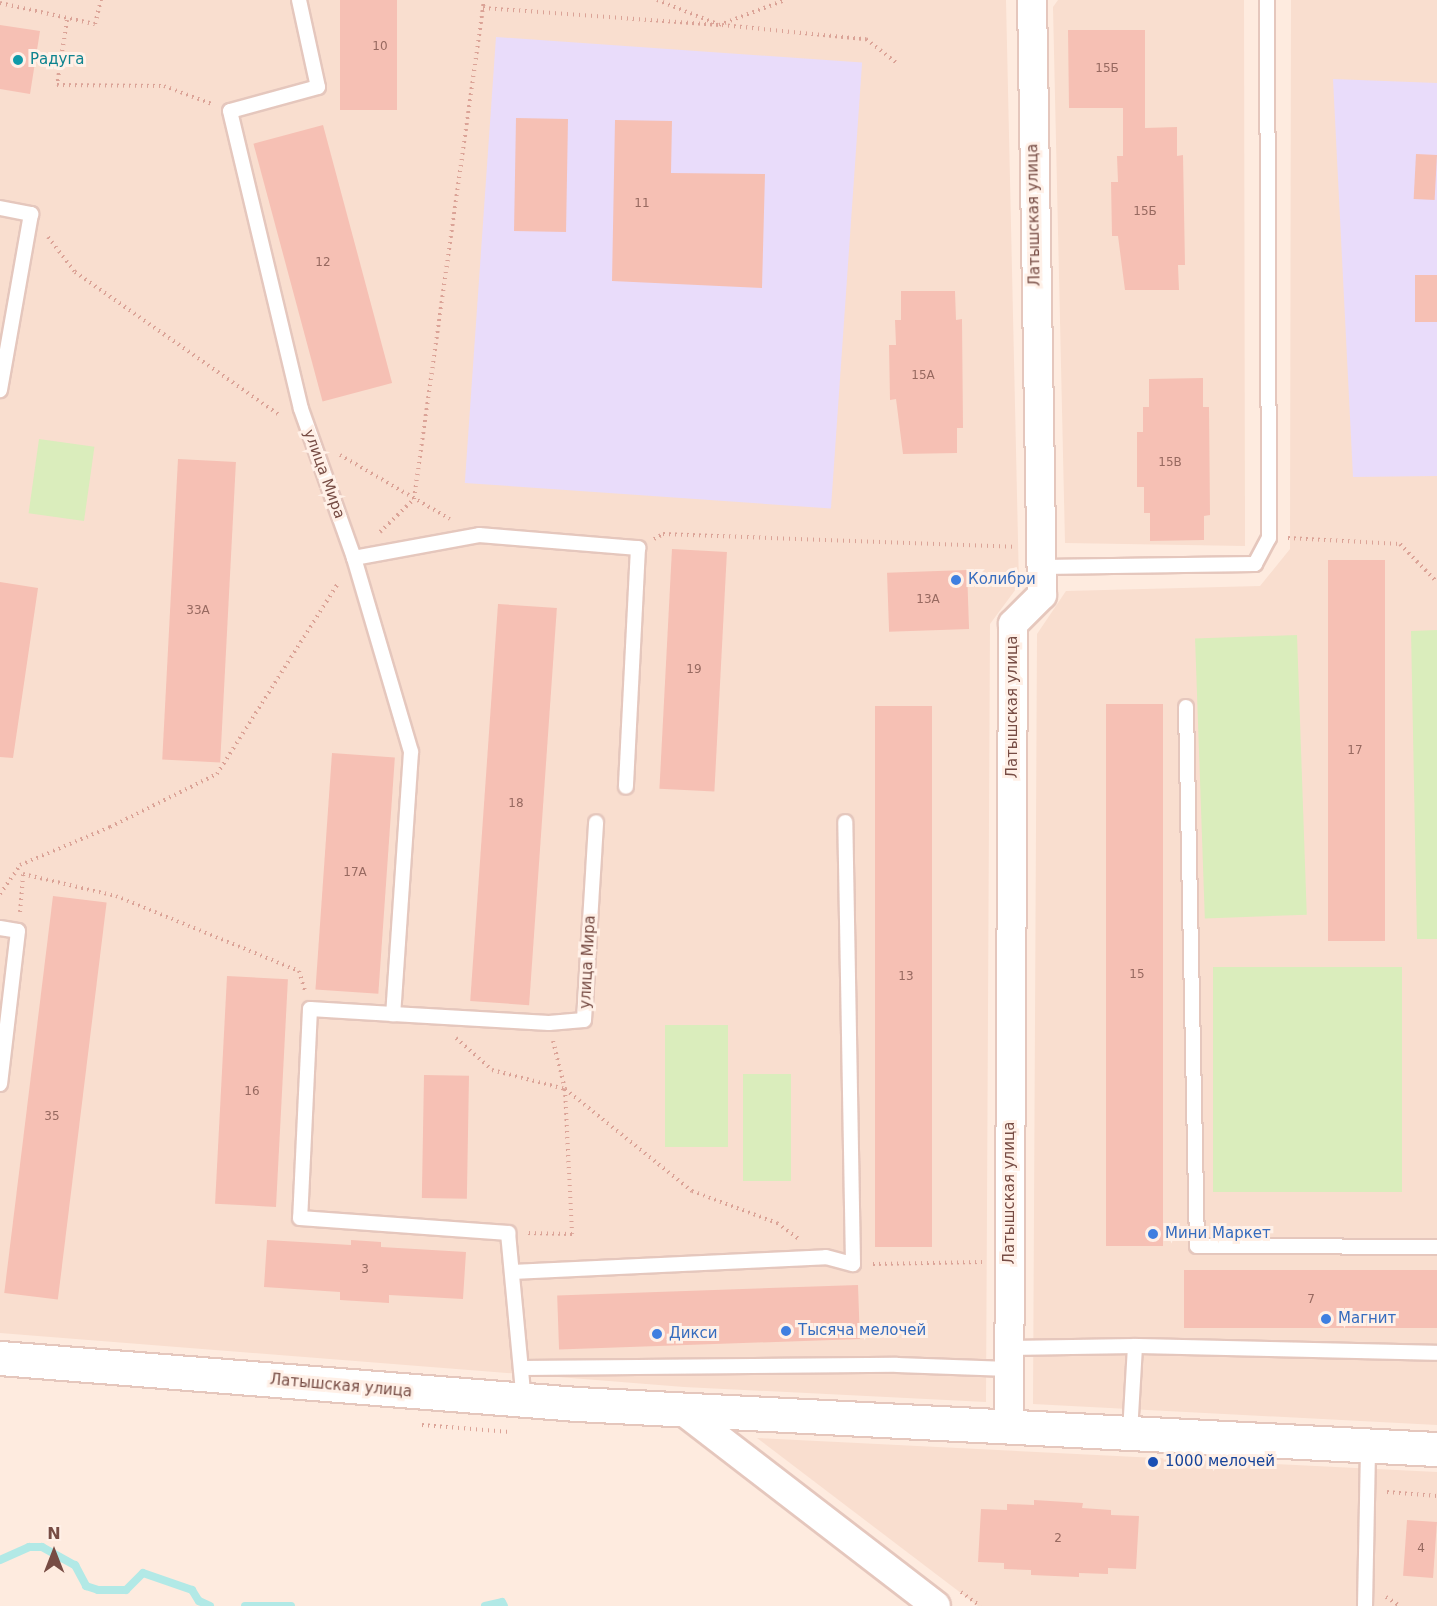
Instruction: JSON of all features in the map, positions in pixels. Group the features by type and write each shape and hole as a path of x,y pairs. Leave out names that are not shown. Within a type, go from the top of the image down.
{"street":[{"name":"Латышская улица","path":"1009,1426 1013,624 1042,595 1032,0"},
{"name":"Латышская улица","path":"0,1358 524,1401 1437,1449"},
{"path":"683,1411 936,1606"}],"lane":[{"path":"230,111 318,87 299,0"},
{"path":"1041,558 1255,564 1269,537 1267,0"},
{"name":"улица Мира","path":"230,111 301,409 354,558 411,752 393,1014"},
{"path":"0,208 32,214 0,390"},
{"path":"354,558 479,535 638,548 626,787"},
{"path":"1186,707 1197,1246 1437,1247"},
{"name":"улица Мира","path":"310,1010 549,1023 585,1020 596,822"},
{"path":"512,1272 826,1257 853,1264 845,822"},
{"path":"0,928 18,931 0,1084"},
{"path":"310,1010 300,1218 508,1233 524,1401"},
{"path":"522,1368 897,1365 1009,1358 1135,1346 1437,1353"},
{"path":"1130,1432 1135,1346"},
{"path":"1365,1606 1370,1491 1368,1445"}],"path":[{"path":"0,3 68,20 95,24 101,0"},
{"path":"657,0 719,25 784,0"},
{"path":"483,8 719,25 866,39 898,64"},
{"path":"68,20 57,85 164,86 230,111"},
{"path":"32,214 75,273 312,438 479,535"},
{"path":"638,548 663,534 1041,558"},
{"path":"1269,537 1400,544 1437,582"},
{"path":"18,931 23,874 116,896 299,971 310,1010"},
{"path":"431,1016 492,1070 565,1089 692,1191 777,1223 826,1257"},
{"path":"508,1233 572,1234 565,1089 549,1023"},
{"path":"853,1264 1010,1262"},
{"path":"1370,1491 1437,1496"}],"shaded area":[{"path":"0,0 1006,0 1019,585 990,624 986,1402 684,1387 0,1333"},
{"path":"1058,0 1244,0 1245,546 1065,543 1053,7"},
{"path":"1291,0 1437,0 1437,1425 1033,1404 1037,634 1066,591 1260,586 1290,549"},
{"path":"496,37 862,63 831,509 465,483"},
{"path":"1333,79 1437,83 1437,476 1353,477"},
{"path":"757,1438 1437,1472 1437,1606 978,1606"}],"green space":[{"path":"39,439 94,447 84,521 29,513"},
{"path":"1437,630 1437,939 1417,939 1411,631"},
{"path":"1297,635 1307,915 1205,918 1195,639"},
{"path":"1213,967 1402,967 1402,1192 1213,1192"},
{"path":"665,1025 728,1025 728,1147 665,1147"},
{"path":"743,1074 791,1074 791,1181 743,1181"}],"building":[{"path":"340,0 397,0 397,110 340,110"},
{"name":"Радуга","path":"0,25 40,31 30,94 0,89"},
{"path":"1068,30 1145,30 1145,128 1177,127 1177,156 1183,155 1185,265 1178,265 1179,290 1125,290 1118,236 1112,236 1111,182 1118,182 1117,156 1123,156 1123,108 1069,108"},
{"path":"516,118 568,119 566,232 514,231"},
{"path":"615,120 672,121 671,173 765,174 762,288 612,281"},
{"path":"323,125 392,383 323,402 253,144"},
{"path":"1416,154 1437,155 1435,200 1414,199"},
{"path":"1415,275 1437,275 1437,322 1415,322"},
{"path":"901,291 955,291 956,320 962,319 963,428 957,428 957,453 903,454 896,399 890,400 889,345 896,345 895,320 901,320"},
{"path":"1203,378 1203,407 1209,407 1210,515 1204,516 1204,540 1150,541 1150,513 1144,513 1144,487 1137,487 1137,432 1143,432 1143,407 1149,407 1149,379"},
{"path":"178,459 236,462 220,763 162,760"},
{"path":"672,549 727,552 714,792 659,789"},
{"path":"1328,560 1385,560 1385,941 1328,941"},
{"path":"967,570 969,629 889,632 887,573"},
{"path":"0,582 38,588 13,758 0,757"},
{"path":"498,604 557,608 529,1005 470,1001"},
{"path":"1106,704 1163,704 1163,1246 1106,1246"},
{"path":"875,706 932,706 932,1247 875,1247"},
{"path":"332,753 395,757 378,994 315,989"},
{"path":"53,896 107,903 58,1300 4,1293"},
{"path":"227,976 288,979 276,1207 215,1204"},
{"path":"424,1075 469,1076 467,1199 422,1198"},
{"path":"267,1240 351,1245 351,1240 381,1242 381,1247 466,1252 463,1299 389,1295 389,1303 340,1300 340,1292 264,1287"},
{"path":"1184,1270 1437,1270 1437,1328 1184,1328"},
{"path":"858,1285 860,1339 559,1349 557,1296"},
{"path":"1034,1500 1083,1503 1082,1508 1111,1510 1111,1515 1139,1516 1136,1569 1108,1568 1108,1574 1079,1573 1079,1577 1031,1575 1031,1570 1004,1569 1004,1563 978,1562 981,1509 1007,1510 1007,1504 1034,1505"},
{"path":"1407,1520 1437,1522 1433,1578 1403,1576"}],"waterway":[{"path":"0,1560 29,1547 42,1547 75,1565 86,1586 98,1590 126,1590 143,1573 192,1590 199,1601 210,1606"},
{"path":"485,1606 502,1602 504,1606"},
{"path":"245,1606 291,1606"}],"place":[{"name":"Радуга","path":"18,60"},
{"name":"Колибри","path":"956,580"},
{"name":"Мини Маркет","path":"1153,1234"},
{"name":"Магнит","path":"1326,1319"},
{"name":"Тысяча мелочей","path":"786,1331"},
{"name":"Дикси","path":"657,1334"},
{"name":"1000 мелочей","path":"1153,1462"}]}
